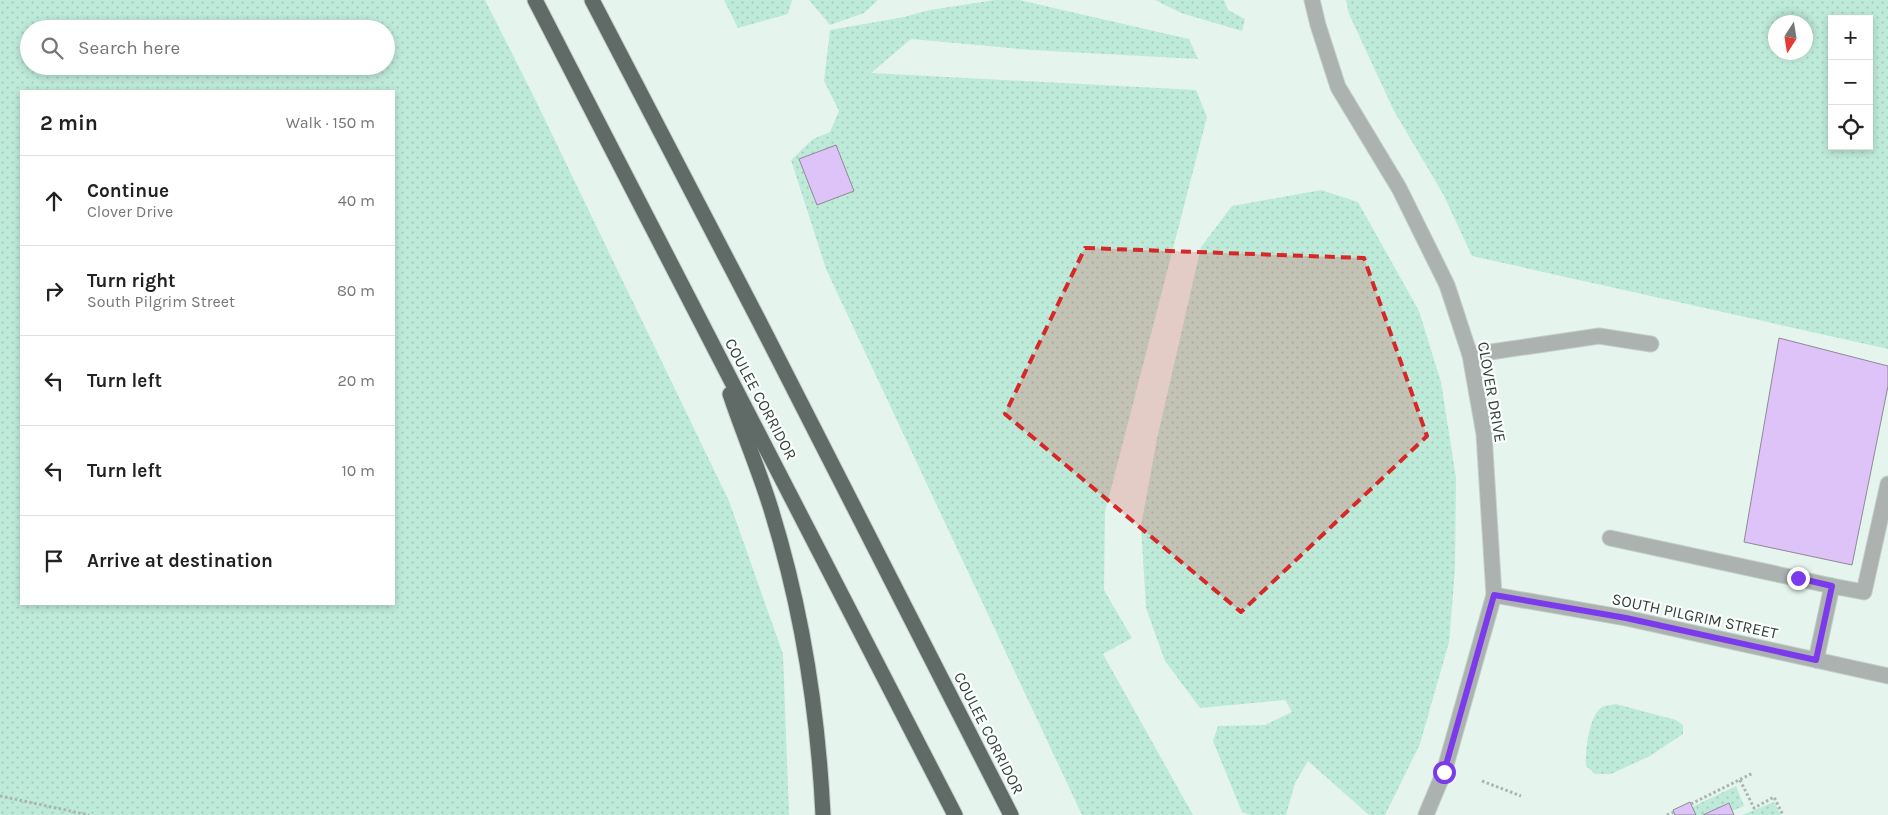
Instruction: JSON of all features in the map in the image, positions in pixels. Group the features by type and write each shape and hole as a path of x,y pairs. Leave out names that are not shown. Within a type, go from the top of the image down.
{"highway":[{"name":"COULEE CORRIDOR","path":"535,0 955,815"},
{"name":"COULEE CORRIDOR","path":"592,0 758,319 1011,815"},
{"path":"717,355 770,508 801,621 814,712 824,815"}],"street":[{"name":"CLOVER DRIVE","path":"1312,0 1338,87 1399,188 1447,285 1470,355 1484,434 1494,595 1444,772 1426,815"},
{"path":"1470,355 1599,336 1651,344"},
{"path":"1610,538 1864,592 1888,484"},
{"path":"1816,660 1832,586"},
{"name":"SOUTH PILGRIM STREET","path":"1494,595 1626,618 1888,676"}],"path":[{"path":"1691,804 1753,773"},
{"path":"1740,780 1754,808 1774,797 1783,815"},
{"path":"1482,782 1521,796"},
{"path":"0,796 89,815"},
{"path":"1667,815 1674,812"}],"highlighted area":[{"path":"1085,248 1364,258 1427,436 1241,612 1005,414"}],"green space":[{"path":"0,0 485,0 534,97 729,501 783,654 789,815 0,815"},
{"path":"724,0 792,0 788,14 738,28"},
{"path":"809,0 878,0 864,13 830,25"},
{"path":"995,0 1019,0 1189,39 1198,59 1031,50 911,39 871,73 1196,90 1207,117 1105,512 1104,590 1132,638 1103,654 1193,815 1082,815 826,269 791,160 813,139 830,132 839,111 824,81 830,30 904,17 930,10","holes":["836,146 854,190 817,205 799,159"]},
{"path":"1155,0 1224,0 1228,10 1245,19 1242,31 1181,13"},
{"path":"1346,0 1888,0 1888,349 1472,256 1443,194 1394,111 1349,14"},
{"path":"1321,190 1358,202 1419,311 1441,382 1456,478 1455,570 1449,642 1420,744 1385,815 1369,815 1308,761 1295,783 1286,815 1250,815 1242,812 1213,741 1218,726 1265,725 1292,712 1285,700 1200,708 1165,661 1146,608 1141,526 1157,439 1201,247 1232,206"},
{"path":"1616,704 1676,720 1683,725 1683,734 1650,756 1611,774 1595,774 1586,766 1587,742 1591,724 1599,710 1604,706"},
{"path":"1736,786 1744,806 1732,811 1728,803 1703,815 1696,815 1692,807"},
{"path":"1774,802 1781,815 1742,815"}],"building":[{"path":"836,145 854,191 817,205 799,159"},
{"path":"1779,338 1888,366 1888,386 1852,565 1744,542"},
{"path":"1690,802 1696,815 1675,815 1673,810"},
{"path":"1729,803 1734,815 1703,815"}],"route":[{"path":"1444,772 1494,595 1626,618 1816,660 1832,586 1798,578"}]}
